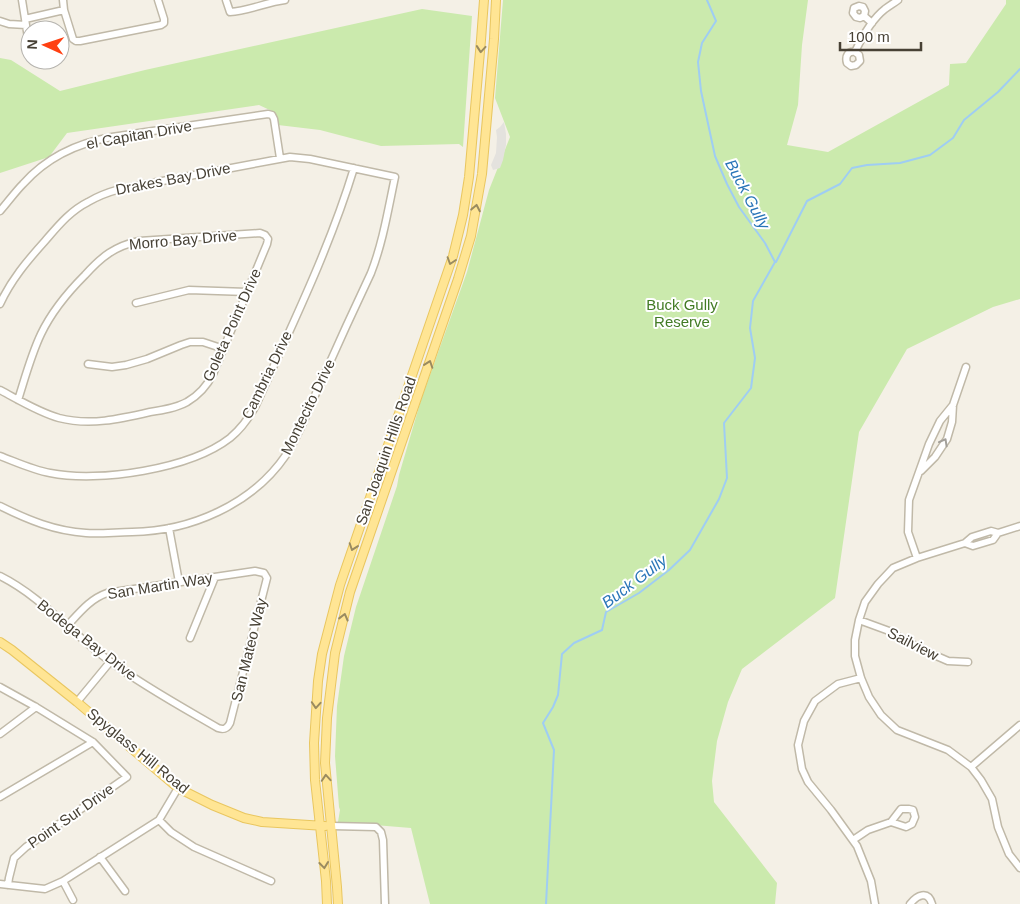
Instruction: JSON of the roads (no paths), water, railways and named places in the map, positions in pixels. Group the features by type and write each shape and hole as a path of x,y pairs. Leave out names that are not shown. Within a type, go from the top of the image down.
{"main road":[{"name":"San Joaquin Hills Road","path":"327,904 315,780 314,743 318,681 322,654 340,585 453,256 464,215 470,168 484,0"},
{"name":"San Joaquin Hills Road","path":"338,904 325,763 327,718 335,653 350,592 458,279 471,236 482,174 496,0"},
{"name":"Spyglass Hill Road","path":"0,642 77,702 178,788 212,806 244,818 262,822 332,826"}],"street":[{"path":"22,0 26,20"},
{"path":"63,0 64,10 73,38 76,41 161,25 164,23 164,19 158,0"},
{"path":"226,0 230,12 285,0"},
{"path":"855,52 872,23 885,9 898,0"},
{"path":"32,20 64,10"},
{"path":"864,16 872,23"},
{"path":"0,21 9,24 20,23"},
{"name":"el Capitan Drive","path":"0,211 23,183 46,163 70,149 112,136 268,114 272,115 274,119 280,158"},
{"name":"Drakes Bay Drive","path":"0,304 17,274 59,225 76,209 97,196 120,188 290,157 310,159 395,177"},
{"name":"Cambria Drive","path":"0,456 51,474 85,477 103,476 175,464 198,456 230,437 245,422 256,405 337,221 354,168"},
{"name":"Montecito Drive","path":"0,506 22,517 57,529 94,533 137,532 169,528 210,516 255,488 267,478 286,454 294,440 376,260 383,237 395,177"},
{"name":"Goleta Point Drive","path":"0,390 53,416 85,422 112,421 174,407 189,401 204,388 213,374 267,244 268,239 265,235 256,234"},
{"name":"Morro Bay Drive","path":"18,400 41,333 70,290 95,264 110,252 121,246 139,242 256,234"},
{"path":"136,303 190,290 247,292"},
{"path":"88,364 112,367 126,365 190,342 203,342 224,349"},
{"path":"920,472 935,457 947,439 952,422 953,405 966,367"},
{"path":"917,558 908,532 909,500 929,444 940,421 953,405"},
{"path":"1020,526 998,533 991,531 972,537 965,543 917,558 893,568 878,584 866,602 859,620 854,656 869,697 881,715 897,730 948,750 971,767 992,799 998,827 1008,854 1020,868"},
{"path":"169,528 179,582"},
{"path":"965,543 973,546 993,540 998,533"},
{"name":"San Martin Way","path":"67,626 89,602 108,593 255,571 264,573"},
{"name":"San Mateo Way","path":"228,728 266,584 267,578 264,573"},
{"name":"Bodega Bay Drive","path":"0,576 34,598 110,662 218,728 223,730 228,728"},
{"path":"190,638 215,577"},
{"name":"Sailview","path":"859,620 889,631 924,651 948,661 968,662"},
{"path":"77,702 110,662"},
{"path":"861,678 838,684 815,701 804,721 798,745 802,769 808,782 853,840 860,853 871,881 874,904"},
{"path":"0,687 93,742 0,796"},
{"path":"0,734 36,707"},
{"path":"971,767 1020,726"},
{"name":"Point Sur Drive","path":"8,885 14,858 26,847 127,777 93,742"},
{"path":"0,884 45,889 63,882 159,820 178,788"},
{"path":"159,820 171,832 194,847 271,881"},
{"path":"853,840 868,830 891,822"},
{"name":"Spyglass Hill Road","path":"332,826 376,827 381,832 384,840 385,904"},
{"path":"100,857 125,891"},
{"path":"63,882 73,900"},
{"path":"910,904 922,895 930,898 932,904"}],"waterway":[{"name":"Buck Gully","path":"546,904 554,750 543,723 558,695 562,654 574,643 602,630 606,612 639,593 669,570 690,550 719,499 727,478 724,423 751,388 755,358 750,328 753,301 775,262 765,243 739,207 715,156 701,91 698,62 702,43 716,21 707,0"},
{"path":"776,262 807,201 840,184 852,168 900,163 930,155 953,138 964,120 998,92 1020,69"}],"park label":[{"name":"Buck Gully Reserve","path":"682,314"}]}
